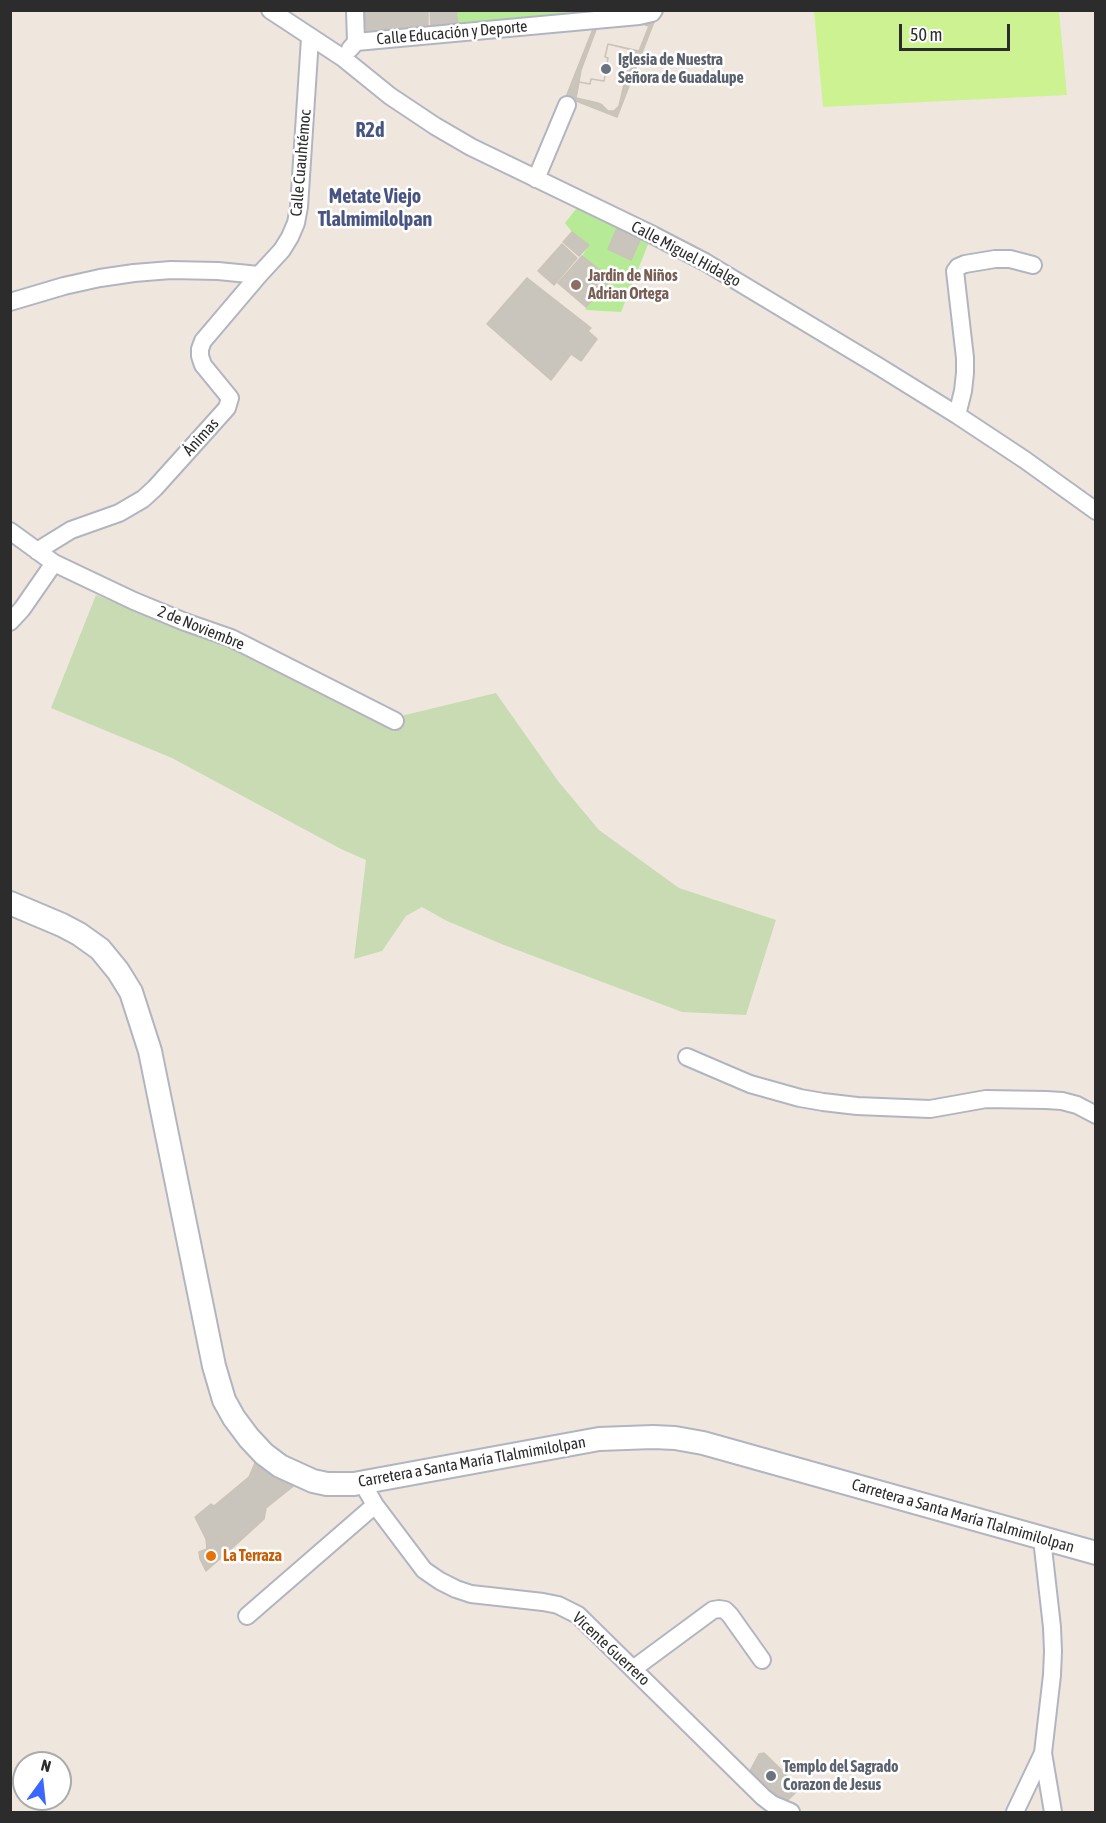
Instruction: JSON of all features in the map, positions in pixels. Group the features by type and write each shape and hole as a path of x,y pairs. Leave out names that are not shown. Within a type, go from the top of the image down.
{"main road":[{"name":"Carretera a Santa María Tlalmimilolpan","path":"10,903 62,925 100,949 131,992 150,1051 214,1365 224,1400 234,1418 264,1454 280,1466 297,1475 327,1484 363,1484 530,1450 598,1439 675,1438 703,1443 1095,1553"}],"street":[{"name":"Calle Miguel Hidalgo","path":"270,10 343,58 390,96 435,126 471,147 705,262 957,415 1025,460 1095,511"},
{"path":"343,58 356,42 355,10"},
{"name":"Calle Educación y Deporte","path":"356,42 639,16 652,13 654,10"},
{"name":"Calle Cuauhtémoc","path":"259,275 282,250 290,237 298,215 310,38"},
{"path":"536,179 567,105"},
{"path":"957,415 963,391 965,366 955,272 958,267 965,264 995,259 1010,259 1033,265"},
{"path":"10,303 91,280 134,273 194,270 259,275"},
{"name":"Ánimas","path":"37,551 70,530 119,513 143,499 155,489 227,408 230,398 203,365 200,349 203,341 259,275"},
{"name":"2 de Noviembre","path":"10,531 54,563 134,601 231,638 395,721"},
{"path":"10,622 22,609 54,563"},
{"path":"687,1057 750,1084 823,1102 892,1109 930,1109 986,1099 1029,1099 1062,1101 1077,1105 1095,1115"},
{"name":"Vicente Guerrero","path":"363,1484 375,1505 423,1570 440,1581 471,1594 543,1602 563,1607 585,1621 763,1797 772,1804 791,1812"},
{"path":"247,1616 375,1505"},
{"path":"1042,1539 1053,1651 1043,1753 1053,1812"},
{"path":"633,1669 713,1610 719,1609 725,1610 730,1615 762,1660"},
{"path":"1015,1812 1043,1753"}],"green space":[{"path":"456,10 625,11 458,26"},
{"path":"814,11 1059,11 1067,95 823,107"},
{"path":"579,205 618,226 608,249 631,260 641,238 649,242 621,312 586,310 582,256 589,245 572,232 565,223"},
{"path":"96,595 225,644 401,716 496,693 558,781 599,830 679,888 776,920 746,1015 682,1012 504,945 447,921 422,907 406,916 382,951 354,959 366,860 341,849 172,758 51,708"}],"building":[{"path":"362,10 382,10 382,34 362,35"},
{"path":"382,10 428,10 428,28 382,32"},
{"path":"430,10 456,10 458,26 431,28"},
{"name":"Iglesia de Nuestra Señora de Guadalupe","path":"601,10 648,10 649,22 654,22 617,117 566,97 595,24 602,22"},
{"path":"644,10 645,25 649,26 639,51 608,44 604,81 591,79 590,84 579,82 581,70 597,27"},
{"name":"Iglesia de Nuestra Señora de Guadalupe","path":"608,44 636,51 635,63 629,63 619,106 614,111 608,111 598,103 576,98 579,82 590,84 591,79 604,81"},
{"path":"618,226 641,238 631,260 608,249"},
{"path":"572,232 589,245 579,256 563,242"},
{"path":"562,244 577,258 554,285 538,271"},
{"path":"582,256 611,279 586,307 558,283"},
{"path":"527,278 591,328 588,331 597,339 581,361 571,354 551,380 487,324"},
{"path":"261,1456 301,1480 266,1508 264,1519 230,1550 220,1536 206,1539 195,1517 211,1504 214,1506 249,1477"},
{"name":"La Terraza","path":"220,1536 230,1550 206,1571 199,1552 207,1549 206,1539"},
{"name":"Templo del Sagrado Corazon de Jesus","path":"764,1753 792,1780 796,1787 795,1793 789,1799 782,1801 750,1771 759,1754"}],"place":[{"name":"Iglesia de Nuestra Señora de Guadalupe","path":"606,69"},
{"name":"Jardin de Niños Adrian Ortega","path":"576,285"},
{"name":"La Terraza","path":"211,1556"},
{"name":"Templo del Sagrado Corazon de Jesus","path":"771,1776"}],"district":[{"name":"R2d","path":"370,131"},
{"name":"Metate Viejo Tlalmimilolpan","path":"375,208"}]}
